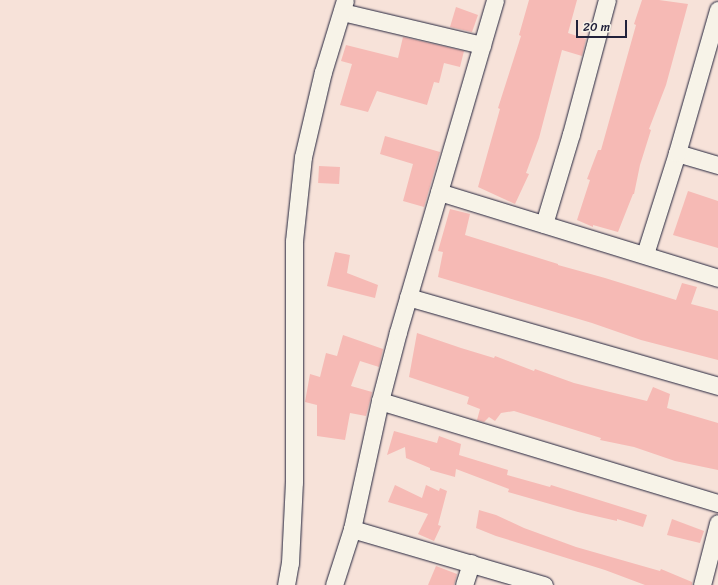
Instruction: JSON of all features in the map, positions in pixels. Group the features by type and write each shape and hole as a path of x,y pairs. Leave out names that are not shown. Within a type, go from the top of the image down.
{"street":[{"path":"334,585 352,529 380,401 408,297 495,0"},
{"path":"544,224 571,134 607,0"},
{"path":"286,585 290,563 294,482 294,241 303,157 323,72 344,6 482,45"},
{"path":"645,254 677,153 712,56 718,10"},
{"path":"677,153 718,165"},
{"path":"438,192 645,254 718,278"},
{"path":"408,297 718,386"},
{"path":"380,401 718,503"},
{"path":"702,585 718,523"},
{"path":"352,529 544,585"},
{"path":"464,585 471,563"}],"building":[{"path":"529,0 577,0 568,33 586,39 582,56 562,50 539,138 526,173 529,174 515,204 478,187 500,109 498,108 521,36 519,35"},
{"path":"642,0 659,0 688,4 666,85 649,129 651,130 640,165 634,194 618,232 593,225 593,227 577,220 590,180 587,179 598,150 601,150 636,25 634,24"},
{"path":"456,7 478,15 472,32 450,27"},
{"path":"403,37 464,51 460,67 444,63 439,83 434,82 427,105 377,91 368,112 340,105 352,64 341,61 346,45 398,58"},
{"path":"385,136 440,152 424,207 403,201 413,164 380,154"},
{"path":"319,166 340,167 339,184 318,183"},
{"path":"688,191 718,201 718,248 673,235"},
{"path":"450,209 470,214 465,235 558,265 676,300 682,283 697,287 691,304 718,311 718,360 641,340 592,323 438,277 443,252 438,251"},
{"path":"335,252 350,255 347,273 378,285 375,298 327,286"},
{"path":"417,333 494,358 495,356 534,371 535,369 574,383 647,401 653,387 670,394 667,408 718,423 718,470 675,461 634,447 600,440 601,438 514,411 501,413 495,421 489,417 484,422 477,420 480,409 467,404 469,397 409,377"},
{"path":"343,335 383,349 379,367 360,361 351,386 372,392 366,416 350,413 345,440 317,436 317,405 305,402 310,374 320,377 326,353 337,356"},
{"path":"394,431 437,443 439,436 461,444 459,455 508,470 507,475 550,487 551,485 647,515 643,527 617,519 617,521 578,512 508,492 509,489 456,469 455,477 430,470 430,468 406,458 405,447 387,455"},
{"path":"395,485 422,498 426,485 439,491 440,488 447,491 438,525 441,526 434,541 418,534 428,514 388,502"},
{"path":"479,510 496,515 524,528 576,547 660,571 661,569 692,582 692,585 645,585 605,570 496,536 476,528"},
{"path":"672,519 704,531 700,543 667,535"},
{"path":"436,566 457,574 454,585 428,585"}]}
